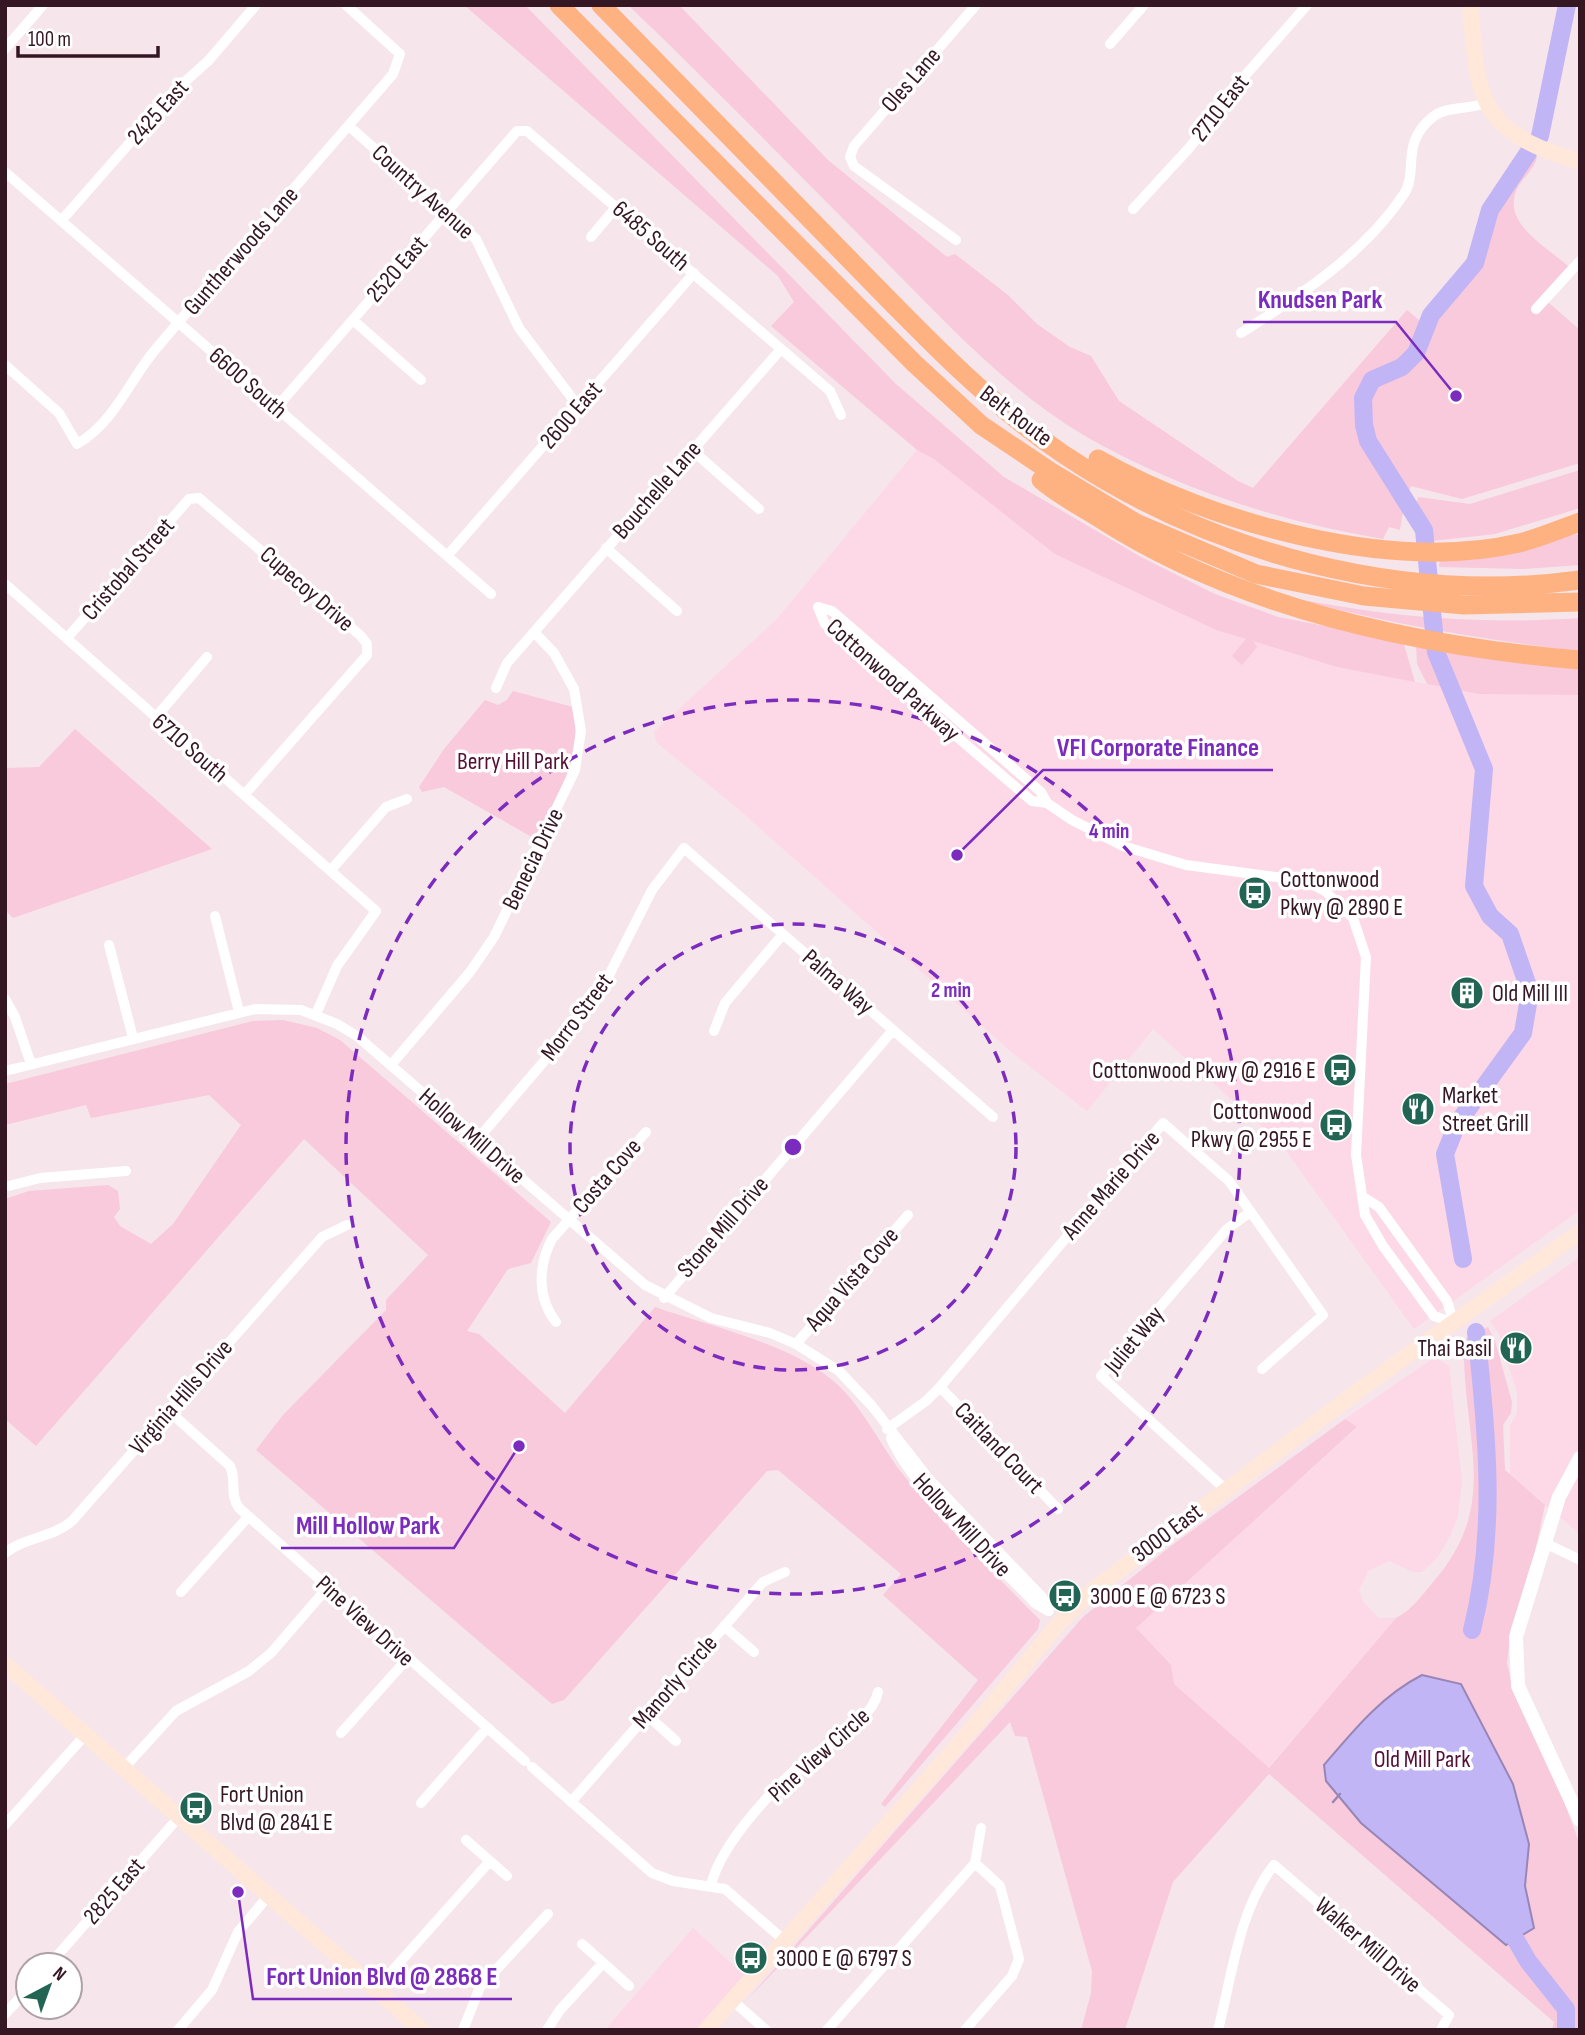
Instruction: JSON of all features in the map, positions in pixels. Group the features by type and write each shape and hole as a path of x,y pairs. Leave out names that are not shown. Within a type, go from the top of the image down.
{"highway":[{"name":"Belt Route","path":"559,5 914,363 981,425 1051,472 1136,523 1256,574 1365,587 1580,602"},
{"name":"Belt Route","path":"601,5 926,337 990,397 1064,454 1144,500 1250,548 1365,587"},
{"path":"926,337 1069,443 1152,486 1258,525 1374,548 1466,550 1520,543 1580,522"},
{"path":"981,425 1047,485 1122,533 1255,595 1360,625 1461,644 1580,660"},
{"name":"Belt Route","path":"1465,595 1580,580"}],"main road":[{"path":"1470,5 1476,72 1485,103 1502,124 1516,135 1580,162"},
{"name":"3000 East","path":"706,2030 977,1722 1055,1617 1225,1489 1580,1232"},
{"path":"5,1664 422,2030"}],"street":[{"path":"5,49 43,5"},
{"name":"2425 East","path":"61,221 177,89 209,60 256,5"},
{"name":"Guntherwoods Lane","path":"5,365 59,413 77,444 96,430 118,405 146,361 393,74 400,54 346,5"},
{"name":"Oles Lane","path":"956,240 854,166 850,157 854,146 976,5"},
{"path":"1110,44 1144,5"},
{"name":"2710 East","path":"1133,209 1190,147 1236,86 1307,5"},
{"path":"1241,333 1322,279 1390,212 1406,191 1412,147 1430,120 1441,111 1471,109 1485,103"},
{"name":"Country Avenue","path":"349,126 477,239 519,328 578,406"},
{"name":"2520 East","path":"276,408 517,131"},
{"name":"6485 South","path":"517,131 536,135 830,391 841,415"},
{"name":"6600 South","path":"5,172 491,594"},
{"path":"591,237 617,206"},
{"path":"1536,309 1580,261"},
{"name":"2600 East","path":"447,556 694,273"},
{"path":"353,320 421,380"},
{"name":"Bouchelle Lane","path":"496,688 507,663 781,349"},
{"path":"692,450 759,509"},
{"name":"Cupecoy Drive","path":"189,499 199,498 208,503 361,636 367,645 367,655 244,795"},
{"name":"Cristobal Street","path":"67,638 189,499"},
{"path":"606,548 677,611"},
{"name":"6710 South","path":"5,584 376,911 337,966 316,1014"},
{"name":"Cottonwood Parkway","path":"1047,803 1041,792 832,611 818,607 825,624 1032,801 1047,803 1096,834 1154,857 1197,866 1306,881 1333,897 1353,918 1366,957 1356,1135 1365,1215 1383,1246 1434,1316 1454,1323"},
{"name":"Benecia Drive","path":"391,1065 470,972 494,937 575,769 581,731 574,689 554,653 534,632"},
{"path":"156,717 207,657"},
{"path":"331,870 386,807 407,799"},
{"name":"Palma Way","path":"684,848 993,1117"},
{"name":"Morro Street","path":"477,1140 597,999 652,890 684,848"},
{"path":"215,916 239,1012"},
{"path":"714,1031 725,1003 783,934"},
{"path":"109,945 133,1038"},
{"path":"5,999 31,1064"},
{"name":"Hollow Mill Drive","path":"5,1071 239,1012 271,1007 316,1014 357,1037 624,1269 664,1298 711,1318 770,1333 822,1359 853,1385 939,1491 1042,1597 1055,1617"},
{"name":"Stone Mill Drive","path":"664,1298 893,1030"},
{"name":"Anne Marie Drive","path":"887,1429 926,1402 940,1387 1163,1123 1229,1181 1323,1315 1262,1369"},
{"name":"Costa Cove","path":"556,1322 543,1301 542,1267 552,1240 646,1132"},
{"path":"5,1187 40,1178 126,1171"},
{"path":"1363,1197 1379,1207 1447,1301 1454,1323"},
{"name":"Juliet Way","path":"1225,1489 1101,1376 1227,1229 1249,1213"},
{"name":"Aqua Vista Cove","path":"796,1344 908,1215"},
{"name":"Virginia Hills Drive","path":"5,1553 21,1544 54,1533 72,1521 323,1237 347,1224"},
{"name":"Caitland Court","path":"940,1387 1058,1509"},
{"name":"Pine View Drive","path":"169,1411 230,1465 235,1502 248,1517 652,1873 673,1881 712,1885 735,1896 785,1941"},
{"path":"1580,1458 1559,1497 1516,1637 1518,1686 1580,1820"},
{"path":"181,1592 248,1517"},
{"path":"1545,1543 1580,1560"},
{"name":"Manorly Circle","path":"571,1801 763,1582 785,1572"},
{"path":"124,1768 176,1711 249,1671 271,1653 328,1587"},
{"path":"724,1626 754,1652"},
{"path":"341,1733 408,1658"},
{"name":"Pine View Circle","path":"712,1885 715,1868 726,1848 798,1768 870,1712 878,1692"},
{"path":"646,1715 676,1741"},
{"path":"421,1803 486,1728"},
{"path":"5,1825 86,1734"},
{"name":"2825 East","path":"61,1951 179,1816"},
{"path":"827,2030 975,1863 981,1828"},
{"path":"466,1840 507,1876"},
{"path":"376,1989 489,1861"},
{"path":"965,2030 1012,1976 1019,1959 1000,1886 975,1863"},
{"name":"Walker Mill Drive","path":"1218,2030 1252,1903 1262,1880 1275,1865 1449,2015 1441,2030"},
{"path":"178,2030 212,1990 238,1932 269,1895"},
{"path":"463,2030 480,1987 548,1914"},
{"path":"582,1944 629,1986"},
{"path":"547,2030 560,2010 603,1963"},
{"path":"732,2000 766,2030"}],"shaded area":[{"path":"917,450 934,459 1055,554 1216,630 1337,667 1479,694 1580,695 1580,1210 1414,1329 1282,1145 1153,1029 1087,1111 1015,1055 735,806 656,742 654,732 777,619"},
{"path":"1580,1257 1580,1534 1510,1475 1510,1425 1517,1413 1517,1393 1499,1334 1490,1321"},
{"path":"1435,1357 1449,1366 1462,1481 1458,1516 1450,1536 1438,1557 1422,1572 1413,1572 1389,1561 1368,1571 1359,1590 1363,1602 1379,1618 1396,1618 1268,1768 1174,1684 1171,1665 1135,1628 1357,1428 1345,1419"},
{"path":"1422,1675 1461,1684 1513,1784 1529,1844 1525,1886 1534,1928 1506,1945 1361,1823 1326,1781 1324,1765 1357,1727 1393,1693"},
{"path":"693,1928 744,1975 696,2030 605,2030"}],"green space":[{"path":"464,5 525,5 896,384 1004,477 1141,557 1215,594 1278,617 1403,641 1415,682 1337,667 1253,641 1257,647 1242,665 1232,656 1246,639 1216,630 1055,554 934,459 917,450 771,326 794,302 778,276"},
{"path":"628,5 679,5 828,160 947,257 955,254 1008,295 1037,324 1070,347 1091,356 1119,401 1238,481 1253,488 1407,310 1426,326 1431,315 1475,263 1490,210 1528,153 1537,157 1519,185 1514,198 1514,210 1519,221 1536,241 1568,266 1541,296 1580,330 1580,463 1462,499 1411,486 1405,499 1400,530 1389,527 1383,539 1306,523 1230,501 1120,455 1055,417 1000,374"},
{"path":"1580,470 1580,508 1495,534 1432,541 1429,530 1415,511 1418,497 1470,504"},
{"path":"1580,534 1580,565 1524,569 1439,567 1440,558"},
{"path":"1292,598 1435,618 1580,618 1580,651 1435,630"},
{"path":"1416,644 1580,668 1580,695 1479,694 1427,684 1417,664"},
{"name":"Berry Hill Park","path":"513,691 573,707 575,725 571,759 560,792 537,840 444,787 422,792 419,787 444,749 485,700 498,705 507,700"},
{"path":"75,729 212,849 13,918 5,910 5,768 39,767"},
{"path":"283,1020 317,1028 340,1040 551,1222 531,1263 508,1269 467,1331 479,1334 565,1413 655,1307 793,1355 813,1366 842,1389 921,1496 1040,1620 1038,1629 885,1807 881,1804 978,1680 883,1595 901,1574 778,1470 767,1471 564,1700 552,1704 256,1450 283,1415 386,1310 386,1300 428,1255 304,1139 36,1446 5,1419 5,1199 29,1191 108,1185 118,1191 120,1209 114,1217 120,1226 151,1244 173,1224 241,1125 209,1095 91,1118 86,1105 5,1125 5,1084 253,1021"},
{"name":"Old Mill Park","path":"1488,1327 1495,1341 1512,1402 1511,1413 1503,1425 1505,1470 1545,1505 1535,1552 1511,1628 1507,1663 1514,1693 1555,1777 1580,1845 1580,2030 1552,2030 1554,2022 1269,1774 1173,1882 1125,2030 1081,2030 1091,1993 1092,1971 1027,1737 1015,1736 1010,1722 747,2000 1083,1617 1171,1546 1345,1419 1357,1427 1136,1628 1171,1665 1174,1684 1269,1768 1396,1618 1407,1611 1434,1581 1454,1554 1466,1528 1474,1476 1464,1361 1460,1350 1465,1339"}],"waterway":[{"path":"1540,136 1567,5"},
{"path":"1463,1259 1445,1154 1457,1124 1523,1033 1530,992 1510,934 1490,916 1474,886 1484,769 1436,652 1424,530 1368,441 1364,425 1363,398 1372,380 1402,367 1416,353 1431,315 1475,263 1490,210 1528,153"},
{"path":"1472,1630 1485,1556 1488,1481 1476,1332"},
{"path":"1333,1802 1340,1794"},
{"path":"1505,1921 1528,1961 1566,2009 1566,2030"}],"place":[{"name":"Knudsen Park","path":"1456,396"},
{"name":"VFI Corporate Finance","path":"957,855"},
{"name":"Cottonwood Pkwy @ 2890 E","path":"1255,893"},
{"name":"Old Mill III","path":"1467,993"},
{"name":"Cottonwood Pkwy @ 2916 E","path":"1340,1070"},
{"name":"Market Street Grill","path":"1418,1109"},
{"name":"Cottonwood Pkwy @ 2955 E","path":"1336,1125"},
{"name":"Thai Basil","path":"1516,1348"},
{"name":"Mill Hollow Park","path":"519,1446"},
{"name":"3000 E @ 6723 S","path":"1065,1596"},
{"name":"Fort Union Blvd @ 2841 E","path":"196,1808"},
{"name":"Fort Union Blvd @ 2868 E","path":"238,1892"},
{"name":"3000 E @ 6797 S","path":"751,1958"}]}
